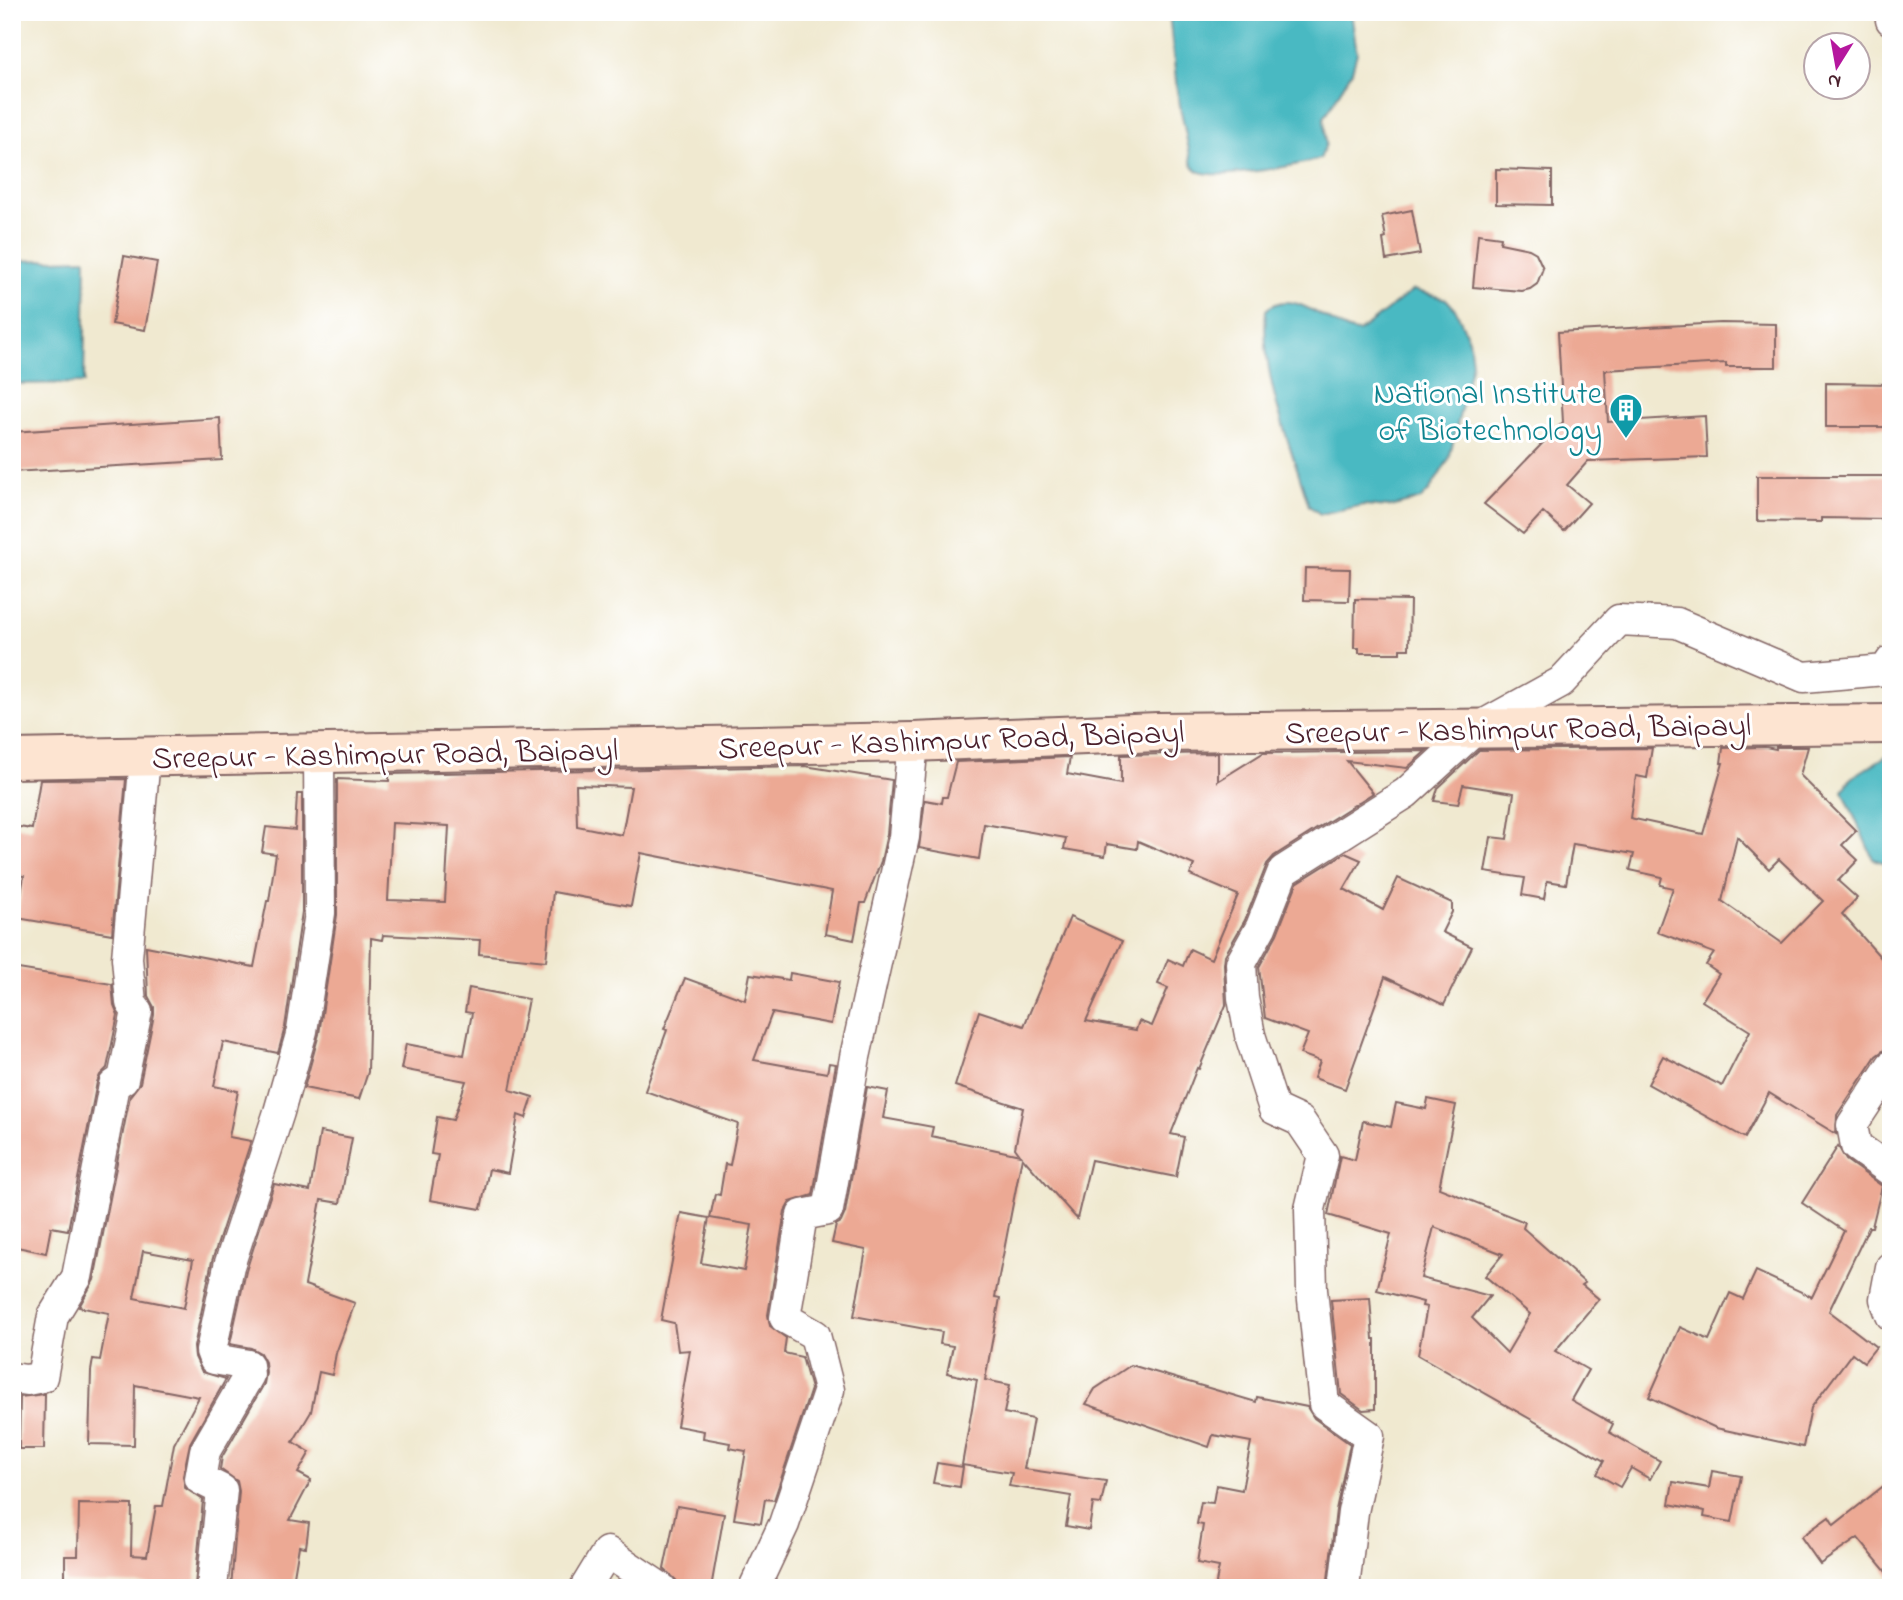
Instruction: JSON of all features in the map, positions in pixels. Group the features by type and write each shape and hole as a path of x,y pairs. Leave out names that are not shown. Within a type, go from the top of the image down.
{"street":[{"path":"1890,12 1891,20"},
{"path":"1344,1588 1353,1513 1369,1436 1324,1404 1312,1290 1310,1209 1323,1155 1300,1121 1274,1108 1250,1035 1243,998 1241,963 1261,927 1283,871 1406,793 1476,729 1560,682 1619,620 1677,623 1804,677 1885,670 1891,661"},
{"name":"Sreepur - Kashimpur Road, Baipayl","path":"12,760 913,742 1158,732 1891,724"},
{"path":"754,1588 784,1524 829,1391 815,1335 785,1318 802,1215 828,1210 855,1056 904,837 913,742"},
{"path":"212,1588 222,1490 200,1479 205,1451 249,1375 248,1365 214,1359 211,1351 229,1266 302,1031 320,913 318,755"},
{"path":"12,1378 27,1380 42,1377 53,1316 77,1277 114,1085 123,1079 137,1011 131,1003 127,958 145,758"},
{"path":"1891,1066 1852,1125 1856,1146 1891,1171"},
{"path":"1891,1267 1885,1299 1891,1314"},
{"path":"585,1588 607,1552 661,1588"}],"water":[{"path":"1169,12 1351,12 1357,53 1352,71 1324,118 1326,144 1320,159 1241,173 1210,174 1195,168 1192,165 1177,91"},
{"path":"86,259 84,383 12,384 12,261"},
{"path":"1413,290 1446,299 1456,310 1469,340 1472,363 1449,459 1421,499 1390,507 1364,505 1320,514 1309,506 1278,409 1268,360 1266,310 1277,303 1289,302 1314,311 1349,330 1359,332"},
{"path":"1891,753 1891,865 1873,859 1843,791 1851,778"}],"building":[{"path":"1496,169 1552,171 1552,205 1496,204"},
{"path":"1412,210 1420,254 1386,260 1382,216"},
{"path":"1478,234 1501,237 1500,243 1536,253 1543,268 1537,284 1522,291 1473,287"},
{"path":"124,256 157,262 145,330 112,324"},
{"name":"National Institute of Biotechnology","path":"1721,323 1776,324 1776,367 1726,367 1726,363 1605,370 1608,422 1705,416 1707,457 1588,461 1567,485 1589,503 1564,531 1543,512 1523,534 1484,504 1563,422 1558,332"},
{"path":"1826,383 1891,384 1890,427 1826,427"},
{"path":"220,418 222,460 12,472 12,432"},
{"path":"1757,476 1891,476 1891,519 1757,521"},
{"path":"1305,568 1350,569 1349,601 1304,600"},
{"path":"1355,599 1410,600 1409,649 1400,649 1400,653 1359,653 1359,648 1354,648"},
{"path":"1808,747 1800,775 1856,831 1842,845 1858,860 1838,881 1857,898 1842,914 1891,969 1891,1036 1884,1050 1876,1056 1837,1115 1836,1134 1769,1093 1745,1138 1648,1084 1663,1056 1722,1086 1750,1031 1702,1001 1719,974 1706,965 1714,953 1657,932 1673,888 1660,885 1662,877 1630,870 1634,854 1573,844 1566,884 1547,881 1544,899 1522,895 1525,878 1485,872 1491,837 1507,839 1514,793 1463,785 1458,804 1434,801 1438,788 1479,750 1652,748 1647,778 1636,776 1630,818 1703,834 1723,763 1723,748","holes":["1737,837 1769,869 1779,859 1823,901 1782,943 1722,901"]},
{"path":"1426,751 1407,768 1347,761 1373,793 1274,856 1267,864 1245,920 1225,955 1226,1005 1171,1134 1184,1137 1176,1177 1091,1160 1077,1219 1022,1157 995,1297 1000,1298 985,1380 1010,1385 1004,1413 1033,1419 1024,1469 1106,1481 1101,1504 1093,1503 1089,1530 1066,1526 1071,1496 1009,1486 1012,1473 962,1465 977,1380 947,1373 953,1346 940,1344 942,1332 854,1316 866,1250 832,1243 836,1225 841,1222 845,1213 867,1087 888,1091 883,1118 933,1127 931,1136 1020,1155 1015,1148 1023,1108 955,1086 979,1011 1024,1026 1070,917 1122,941 1086,1021 1136,1030 1139,1021 1152,1026 1168,988 1158,984 1168,959 1183,966 1190,949 1211,959 1238,895 1190,875 1194,865 1138,841 1137,849 1107,844 1105,856 1064,849 1066,838 984,824 979,859 919,848 925,800 942,803 943,797 947,797 956,762 1070,757 1067,774 1121,784 1121,755 1218,753 1218,781 1263,753"},
{"path":"805,766 892,780 887,834 881,861 865,903 861,903 854,940 825,934 832,891 641,853 631,906 553,892 546,961 479,954 480,940 383,935 382,940 371,938 368,1072 359,1099 304,1088 319,1034 337,915 337,779 389,781 389,774","holes":["576,785 631,787 622,835 577,826","392,823 449,826 445,902 388,900"]},
{"path":"126,779 112,934 17,918 24,876 12,874 12,826 32,829 40,780"},
{"path":"297,794 302,794 302,912 285,1027 278,1053 223,1042 214,1086 238,1091 229,1137 251,1141 212,1261 194,1347 202,1372 226,1379 190,1443 183,1476 185,1488 203,1500 195,1585 65,1582 65,1556 78,1556 79,1504 132,1505 131,1555 147,1556 156,1506 163,1506 174,1444 199,1397 135,1385 134,1445 89,1444 91,1371 93,1359 100,1360 109,1313 79,1307 94,1280 130,1096 140,1083 154,1015 154,1007 148,996 146,946 254,967 269,901 276,854 262,852 266,827 295,830","holes":["143,1251 193,1260 184,1308 134,1298"]},
{"path":"1345,853 1361,860 1344,889 1383,910 1398,878 1452,903 1452,912 1442,932 1472,947 1444,1005 1385,977 1345,1089 1314,1078 1320,1061 1300,1054 1308,1034 1265,1018 1259,967 1277,934 1297,883"},
{"path":"12,968 112,984 118,1015 107,1068 97,1082 68,1230 51,1227 46,1253 12,1246"},
{"path":"790,973 839,982 831,1024 772,1013 754,1060 827,1073 829,1063 836,1064 813,1195 790,1202 785,1211 768,1315 770,1326 786,1338 784,1353 802,1357 811,1389 774,1500 765,1499 761,1523 734,1519 746,1451 729,1448 730,1443 703,1438 704,1431 677,1426 690,1350 678,1351 674,1323 661,1320 681,1213 709,1218 701,1263 744,1271 752,1225 710,1218 715,1194 720,1195 725,1164 730,1165 738,1124 645,1091 667,1030 664,1029 685,978 745,1000 750,974 789,980"},
{"path":"469,988 528,999 510,1090 533,1097 526,1118 518,1115 508,1173 489,1169 481,1209 430,1200 438,1155 431,1154 437,1117 453,1120 466,1081 401,1069 406,1044 464,1055 472,1013 465,1012"},
{"path":"1428,1099 1456,1105 1439,1188 1525,1222 1523,1228 1585,1283 1582,1285 1599,1299 1555,1351 1588,1370 1571,1400 1613,1424 1609,1432 1660,1461 1650,1479 1631,1468 1620,1487 1597,1474 1604,1461 1418,1355 1427,1307 1422,1306 1423,1302 1377,1290 1391,1234 1328,1215 1340,1156 1355,1160 1363,1121 1391,1127 1396,1103 1426,1109","holes":["1434,1227 1503,1254 1485,1276 1530,1314 1507,1353 1472,1318 1490,1296 1421,1278"]},
{"path":"320,1132 352,1138 340,1203 321,1200 305,1285 355,1303 336,1353 332,1375 319,1372 311,1412 293,1442 310,1452 298,1473 311,1480 290,1520 309,1523 306,1547 299,1546 292,1588 231,1588 239,1491 237,1481 220,1469 222,1457 264,1384 266,1373 265,1362 260,1353 251,1348 230,1344 246,1271 274,1184 310,1191"},
{"path":"1838,1146 1846,1160 1882,1186 1872,1227 1869,1227 1829,1311 1876,1347 1864,1362 1852,1353 1811,1408 1803,1447 1716,1428 1649,1397 1680,1327 1709,1340 1730,1293 1743,1299 1756,1271 1812,1297 1844,1231 1802,1203"},
{"path":"1370,1298 1375,1339 1375,1409 1363,1410 1341,1394 1331,1300"},
{"path":"1131,1365 1256,1402 1257,1397 1307,1407 1314,1418 1350,1444 1336,1510 1327,1588 1215,1588 1219,1567 1197,1563 1203,1525 1197,1524 1201,1502 1213,1503 1216,1485 1242,1490 1251,1442 1213,1435 1209,1447 1086,1404 1095,1389"},
{"path":"45,1394 44,1449 19,1449 20,1397"},
{"path":"937,1463 963,1467 960,1487 933,1483"},
{"path":"1712,1471 1741,1476 1732,1522 1704,1517 1705,1511 1669,1504 1673,1482 1709,1488"},
{"path":"1891,1480 1891,1578 1858,1538 1820,1564 1801,1537 1829,1517 1834,1525"},
{"path":"677,1506 724,1514 711,1588 678,1588 676,1580 664,1569"}],"place":[{"name":"National Institute of Biotechnology","path":"1626,440"}]}
